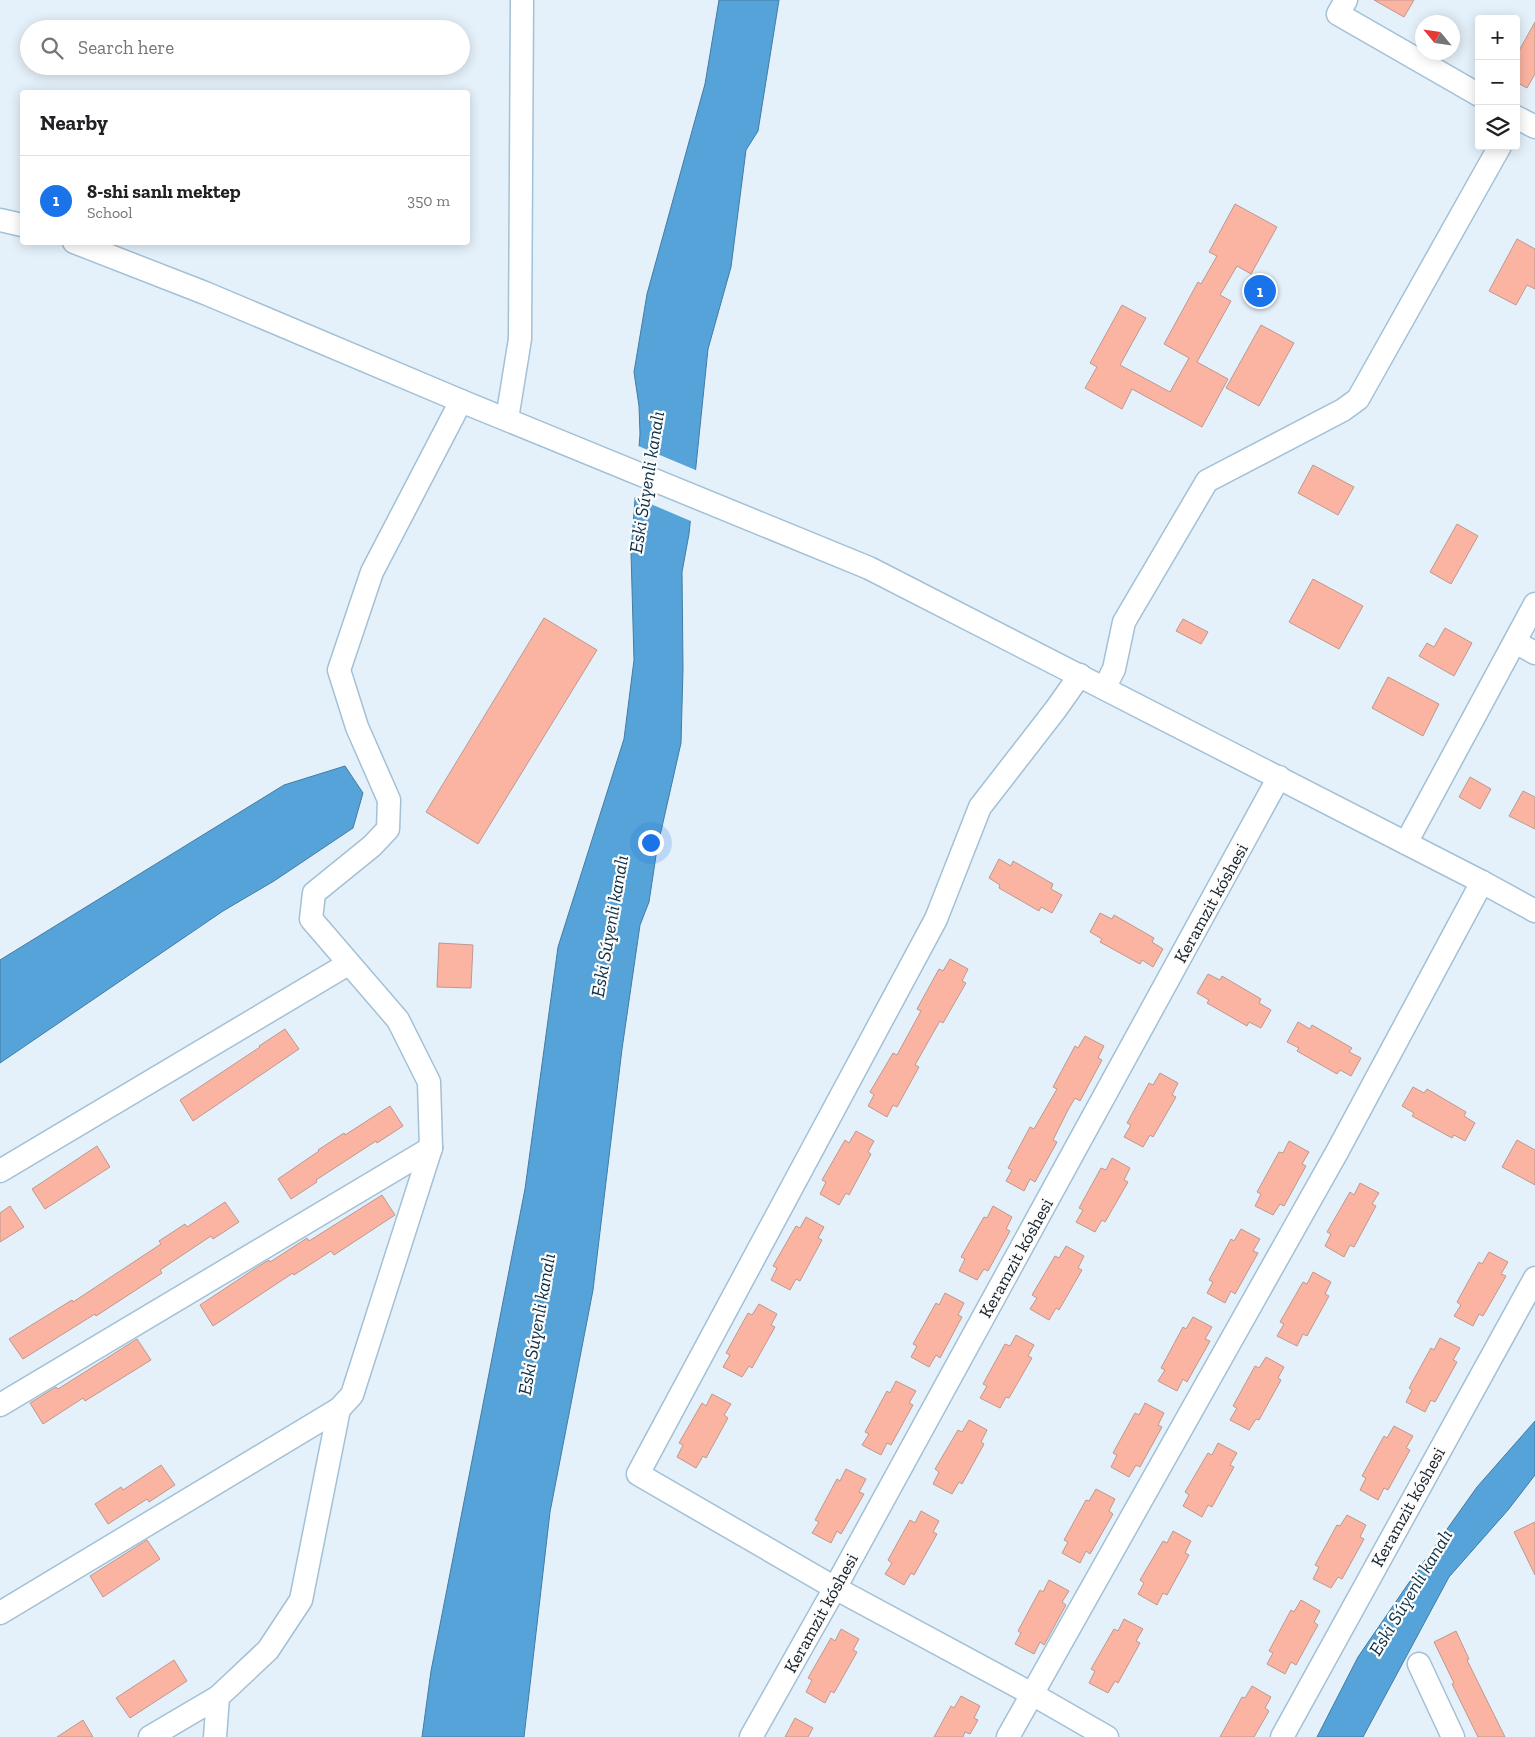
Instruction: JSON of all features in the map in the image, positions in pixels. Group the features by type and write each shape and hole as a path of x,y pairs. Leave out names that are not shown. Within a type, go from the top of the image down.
{"street":[{"path":"507,419 520,339 522,0"},
{"path":"1342,7 1475,92"},
{"path":"1520,119 1535,128"},
{"path":"1105,687 1114,669 1124,622 1207,480 1343,410 1358,399 1498,150"},
{"path":"0,220 20,225"},
{"path":"82,245 205,293 461,401 869,568 1080,674 1406,842 1535,911"},
{"path":"0,1614 339,1409 352,1395 431,1148 429,1082 398,1020 311,919 314,893 372,846 388,829 389,800 357,727 339,670 372,572 461,401"},
{"path":"1406,842 1535,604"},
{"path":"1514,642 1535,653"},
{"path":"1080,674 1056,709 980,807 936,920 638,1474 835,1588 1032,1694 1107,1737"},
{"name":"Keramzit kóshesi","path":"751,1737 835,1588 1279,777"},
{"path":"1008,1737 1332,1160 1482,882"},
{"path":"0,1171 348,964"},
{"path":"0,1405 431,1148"},
{"name":"Keramzit kóshesi","path":"1282,1737 1535,1278"},
{"path":"150,1737 218,1697 268,1650 301,1600 339,1409"},
{"path":"1419,1664 1453,1737"},
{"path":"215,1737 218,1697"}],"water":[{"name":"Eski Súyenli kanalı","path":"719,0 779,0 758,131 746,150 731,267 708,349 689,534 682,572 683,669 681,743 657,849 649,902 640,925 622,1049 593,1290 550,1512 524,1737 422,1737 431,1671 525,1189 558,947 624,739 634,660 631,552 640,434 639,406 634,372 647,294 705,84"},
{"path":"345,766 363,793 353,828 274,881 223,911 0,1063 0,960 284,785"},
{"name":"Eski Súyenli kanalı","path":"1535,1421 1535,1475 1508,1510 1449,1577 1363,1737 1317,1737 1358,1657 1408,1584 1477,1487"}],"pier":[{"path":"636,445 698,471 693,522 632,496"}],"building":[{"path":"1374,0 1414,0 1404,17"},
{"path":"1535,22 1535,74 1527,88 1520,84 1520,49"},
{"path":"1235,204 1277,227 1251,274 1237,266 1220,295 1231,301 1197,362 1228,379 1202,427 1132,389 1122,409 1085,388 1097,367 1090,363 1122,305 1146,318 1120,365 1170,392 1189,358 1164,344 1198,282 1201,284 1217,256 1209,252"},
{"path":"1517,239 1535,249 1535,289 1527,285 1516,305 1489,291"},
{"path":"1261,325 1294,343 1259,406 1226,388"},
{"path":"1313,465 1354,487 1338,515 1298,493"},
{"path":"1457,524 1478,536 1451,584 1430,572"},
{"path":"1313,579 1363,606 1339,649 1289,622"},
{"path":"544,618 597,650 478,844 426,812"},
{"path":"1183,619 1208,632 1201,644 1176,631"},
{"path":"1445,628 1472,643 1454,676 1419,656 1427,643 1434,647"},
{"path":"1388,677 1439,704 1423,736 1372,708"},
{"path":"1470,777 1491,789 1480,809 1459,797"},
{"path":"1523,791 1535,797 1535,829 1509,816"},
{"path":"999,859 1011,866 1013,861 1053,884 1051,889 1062,895 1052,913 1041,907 1039,911 999,888 1000,885 989,878"},
{"path":"1100,913 1112,919 1114,915 1154,938 1152,942 1163,949 1153,967 1142,960 1140,964 1100,942 1102,939 1090,932"},
{"path":"439,943 473,945 471,988 437,987"},
{"path":"950,959 968,969 962,981 966,983 943,1023 940,1021 915,1065 919,1067 897,1107 893,1105 887,1117 868,1106 874,1095 870,1092 893,1053 897,1055 921,1011 917,1009 939,969 943,971"},
{"path":"1208,974 1220,980 1222,976 1261,999 1259,1003 1271,1010 1261,1028 1249,1022 1247,1026 1207,1003 1209,1000 1197,993"},
{"path":"1298,1022 1310,1029 1312,1025 1352,1048 1349,1052 1361,1058 1351,1076 1340,1070 1337,1074 1297,1051 1299,1048 1287,1042"},
{"path":"285,1029 299,1049 193,1121 180,1100"},
{"path":"1085,1036 1104,1046 1098,1058 1102,1060 1080,1101 1075,1098 1068,1110 1053,1140 1057,1142 1035,1182 1030,1179 1024,1191 1006,1181 1012,1170 1008,1168 1030,1127 1034,1129 1057,1089 1053,1087 1075,1046 1078,1048"},
{"path":"1160,1073 1178,1083 1172,1095 1176,1097 1153,1137 1150,1135 1143,1147 1124,1137 1131,1125 1127,1123 1149,1083 1153,1085"},
{"path":"1413,1087 1424,1093 1427,1089 1466,1112 1464,1116 1475,1123 1465,1141 1454,1135 1452,1138 1412,1116 1414,1113 1402,1106"},
{"path":"390,1106 403,1126 316,1180 317,1182 291,1199 278,1179 344,1133 345,1135"},
{"path":"856,1131 874,1141 868,1152 871,1154 849,1195 846,1193 839,1205 820,1194 826,1182 822,1180 845,1140 849,1143"},
{"path":"1517,1140 1535,1150 1535,1185 1502,1167"},
{"path":"1289,1141 1309,1152 1302,1164 1306,1166 1284,1206 1280,1204 1273,1215 1255,1206 1261,1194 1257,1192 1279,1152 1283,1153"},
{"path":"97,1146 110,1167 45,1209 32,1189"},
{"path":"1112,1158 1130,1168 1124,1180 1128,1182 1105,1222 1102,1220 1095,1232 1076,1222 1083,1210 1079,1208 1101,1168 1106,1170"},
{"path":"1360,1183 1379,1193 1372,1204 1376,1206 1354,1247 1350,1245 1344,1257 1325,1246 1331,1234 1327,1232 1350,1192 1354,1195"},
{"path":"382,1195 395,1215 334,1255 331,1251 294,1275 293,1273 213,1326 200,1305 259,1266 269,1260 270,1262 307,1238 309,1241"},
{"path":"225,1202 239,1222 213,1239 211,1236 160,1270 162,1273 96,1316 95,1314 23,1359 9,1339 72,1300 73,1302 161,1244 159,1241 185,1224 187,1227"},
{"path":"10,1206 24,1227 0,1242 0,1213"},
{"path":"993,1206 1012,1217 1006,1229 1010,1231 988,1271 984,1269 977,1280 959,1271 965,1259 961,1257 984,1217 987,1218"},
{"path":"806,1217 824,1227 818,1238 822,1240 800,1281 796,1279 790,1290 771,1280 777,1268 773,1266 796,1226 800,1228"},
{"path":"1241,1229 1260,1239 1253,1251 1258,1253 1235,1294 1231,1291 1225,1303 1207,1293 1213,1282 1209,1280 1231,1239 1234,1241"},
{"path":"1066,1246 1084,1256 1078,1268 1082,1270 1059,1310 1056,1308 1049,1320 1030,1309 1037,1298 1032,1295 1055,1256 1059,1258"},
{"path":"1489,1252 1508,1262 1501,1274 1506,1276 1483,1316 1479,1314 1473,1326 1454,1316 1461,1305 1457,1302 1479,1262 1482,1264"},
{"path":"1313,1272 1331,1282 1325,1294 1329,1296 1307,1336 1303,1334 1297,1346 1277,1336 1284,1324 1280,1322 1303,1282 1307,1284"},
{"path":"945,1293 964,1303 958,1315 962,1317 940,1358 936,1355 929,1367 911,1357 917,1346 913,1344 936,1303 939,1305"},
{"path":"759,1304 777,1314 771,1325 775,1327 752,1368 749,1366 742,1377 723,1367 730,1355 726,1353 748,1313 752,1315"},
{"path":"1193,1317 1212,1327 1205,1339 1210,1341 1187,1382 1183,1379 1177,1391 1158,1381 1165,1370 1161,1368 1183,1327 1186,1329"},
{"path":"1016,1335 1034,1345 1028,1356 1032,1358 1009,1398 1006,1397 1000,1408 980,1398 987,1386 983,1384 1005,1344 1010,1346"},
{"path":"1440,1338 1460,1348 1453,1360 1457,1362 1435,1402 1431,1400 1425,1412 1406,1402 1412,1390 1409,1388 1431,1348 1434,1350"},
{"path":"137,1339 151,1360 85,1401 83,1398 43,1424 30,1403 56,1387 58,1389"},
{"path":"1266,1357 1284,1367 1278,1378 1281,1380 1259,1420 1256,1419 1249,1430 1230,1420 1237,1408 1233,1406 1255,1366 1259,1368"},
{"path":"896,1381 916,1391 909,1403 913,1405 891,1445 887,1443 881,1455 862,1445 869,1434 865,1432 887,1391 890,1393"},
{"path":"712,1394 731,1404 724,1415 728,1418 706,1458 703,1456 696,1468 677,1457 683,1445 679,1443 702,1403 706,1406"},
{"path":"1145,1403 1164,1413 1158,1425 1162,1427 1140,1467 1136,1465 1129,1477 1111,1467 1117,1455 1113,1453 1135,1413 1139,1415"},
{"path":"969,1420 987,1430 981,1442 984,1444 962,1484 959,1482 952,1494 933,1484 939,1472 935,1469 958,1430 962,1432"},
{"path":"1394,1426 1413,1436 1406,1448 1410,1450 1388,1490 1384,1488 1378,1500 1360,1490 1366,1478 1362,1476 1384,1436 1387,1438"},
{"path":"1218,1443 1237,1453 1230,1465 1234,1467 1212,1507 1208,1505 1202,1517 1183,1506 1189,1495 1185,1492 1208,1453 1212,1455"},
{"path":"161,1465 175,1485 149,1502 147,1499 108,1524 95,1504 121,1487 123,1490"},
{"path":"846,1469 866,1479 859,1492 864,1494 841,1534 837,1531 831,1543 812,1533 819,1522 815,1520 837,1479 840,1481"},
{"path":"1096,1489 1115,1499 1109,1511 1113,1514 1090,1554 1086,1551 1080,1563 1062,1553 1068,1542 1064,1540 1086,1500 1089,1501"},
{"path":"921,1511 939,1521 933,1532 937,1534 914,1575 911,1573 904,1585 885,1574 892,1563 888,1560 910,1520 915,1523"},
{"path":"1347,1515 1366,1525 1360,1537 1364,1539 1342,1579 1338,1577 1331,1588 1313,1579 1319,1567 1315,1565 1337,1525 1340,1526"},
{"path":"1535,1522 1535,1575 1514,1532"},
{"path":"1173,1531 1191,1541 1185,1553 1189,1555 1167,1595 1163,1593 1157,1605 1138,1594 1144,1583 1140,1580 1163,1541 1167,1543"},
{"path":"147,1540 160,1559 103,1597 90,1576"},
{"path":"1049,1580 1069,1591 1062,1602 1066,1605 1044,1645 1040,1642 1034,1654 1015,1644 1021,1633 1018,1631 1040,1590 1043,1592"},
{"path":"1301,1600 1320,1611 1314,1622 1318,1625 1296,1665 1291,1662 1285,1674 1267,1664 1273,1653 1269,1651 1291,1610 1294,1612"},
{"path":"1124,1619 1143,1629 1136,1641 1140,1643 1118,1683 1115,1681 1108,1693 1089,1683 1095,1671 1091,1669 1114,1629 1118,1631"},
{"path":"841,1629 859,1639 853,1650 857,1652 834,1693 831,1691 825,1703 806,1692 812,1680 808,1678 831,1638 835,1641"},
{"path":"1456,1631 1469,1659 1467,1660 1505,1737 1478,1737 1452,1684 1454,1683 1434,1642"},
{"path":"174,1660 187,1681 130,1718 116,1698"},
{"path":"1252,1686 1271,1697 1265,1708 1269,1711 1254,1737 1220,1737 1242,1697 1245,1698"},
{"path":"961,1696 980,1706 974,1718 978,1720 970,1734 965,1732 963,1737 934,1737 951,1706 954,1708"},
{"path":"795,1718 813,1728 808,1737 785,1737"},
{"path":"83,1720 93,1737 57,1737"}],"place":[{"name":"8-shi sanlı mektep","path":"1260,291"}]}
